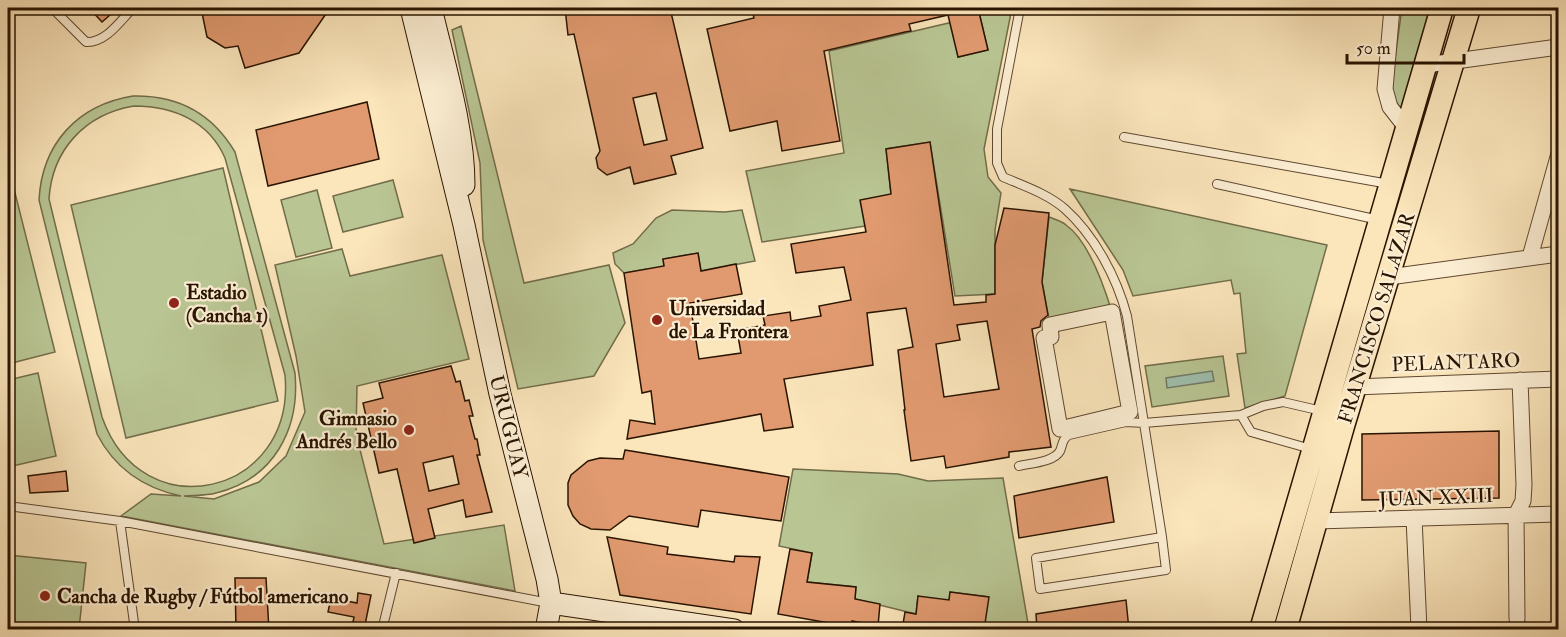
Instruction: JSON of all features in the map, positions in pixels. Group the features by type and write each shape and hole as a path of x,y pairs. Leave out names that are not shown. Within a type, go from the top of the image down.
{"main road":[{"name":"URUGUAY","path":"411,8 464,225 493,365 551,603 546,630"},
{"name":"URUGUAY","path":"431,8 464,164 464,225"},
{"name":"FRANCISCO SALAZAR","path":"1285,630 1316,521 1324,453 1325,412 1442,8"},
{"name":"FRANCISCO SALAZAR","path":"1261,630 1324,453 1348,409 1469,8"},
{"path":"551,603 734,630"}],"street":[{"path":"1392,8 1384,89 1390,107 1408,130"},
{"path":"1426,65 1558,47"},
{"path":"1530,257 1558,157"},
{"path":"1389,277 1558,254"},
{"path":"1112,312 1130,412 1060,429 1044,338 1051,337 1050,325 1112,312"},
{"name":"PELANTARO","path":"1355,387 1481,387 1520,380 1558,379"},
{"path":"1517,619 1516,515 1523,501 1524,484 1520,380"},
{"name":"JUAN XXIII","path":"1316,521 1558,514"},
{"path":"1414,518 1419,629"}],"lane":[{"path":"52,8 86,42 104,38 133,8"},
{"path":"1020,8 997,129 997,163 1003,177 1043,195 1065,209 1112,271 1122,295 1127,316 1162,537 1166,570 1040,590 1036,558 1162,537"},
{"path":"1124,137 1392,184"},
{"path":"1217,184 1381,220"},
{"path":"1019,466 1053,458 1059,452 1064,438 1069,435 1126,422 1144,423 1241,415 1263,406 1283,402 1325,412 1348,409"},
{"path":"1241,415 1251,432 1324,453"},
{"path":"8,506 120,521 551,603"},
{"path":"120,521 135,630"},
{"path":"382,630 396,573"}],"green space":[{"path":"978,8 1012,8 984,149 988,177 1001,193 995,230 995,294 955,296 930,142 886,149 891,194 865,226 762,242 746,171 844,153 829,51 953,22 958,57 988,50"},
{"path":"1402,8 1430,8 1401,110 1392,94 1392,80"},
{"path":"461,26 524,283 609,265 625,323 594,376 518,389 483,240 480,163 452,30"},
{"path":"133,96 165,99 179,103 204,117 226,138 235,152 295,373 293,413 279,449 268,464 254,476 236,486 212,494 184,496 214,499 259,482 286,456 305,412 296,356 275,265 342,249 350,276 442,255 469,359 357,386 356,434 384,544 504,525 515,591 121,516 151,494 181,496 154,488 121,467 97,434 39,200 47,161 66,130 95,108","holes":["134,106 176,113 199,125 210,134 225,158 285,375 282,416 267,449 242,472 213,484 180,486 149,476 122,453 102,417 49,199 57,165 64,150 74,137 86,126 116,110"]},
{"path":"8,165 55,352 8,364"},
{"name":"Estadio (Cancha 1)","path":"223,168 278,401 126,438 71,205"},
{"path":"393,180 403,217 343,232 333,196"},
{"path":"1070,189 1327,245 1285,396 1245,408 1237,354 1246,353 1240,293 1234,294 1231,280 1133,296 1123,270"},
{"path":"317,190 332,248 296,257 281,200"},
{"path":"672,210 725,212 742,210 755,261 701,271 698,253 663,259 666,279 647,269 624,273 615,264 613,253 633,244 656,218"},
{"path":"1049,217 1064,224 1082,242 1095,265 1112,312 1050,325 1042,282"},
{"path":"1223,356 1229,396 1152,407 1145,366"},
{"path":"38,373 56,456 8,467 8,380"},
{"path":"793,469 898,474 928,481 1003,478 1029,629 984,629 988,597 950,592 948,612 918,596 916,614 855,599 856,587 807,582 812,553 779,546"},
{"name":"Cancha de Rugby / Fútbol americano","path":"8,555 86,563 79,629 8,629"}],"shaded area":[{"path":"1212,371 1214,381 1167,388 1166,378"}],"building":[{"path":"89,8 118,8 102,22"},
{"path":"201,8 330,8 299,53 245,68 238,46 225,48 207,37"},
{"path":"565,8 670,8 703,148 671,156 676,174 634,184 630,167 607,175 598,168 596,158 600,151 574,34 568,35","holes":["656,93 667,140 644,145 633,98"]},
{"path":"978,8 988,50 958,57 948,15 909,24 911,31 824,51 840,141 782,151 777,121 730,131 707,29 754,18 752,9"},
{"path":"367,102 379,159 268,186 256,130"},
{"path":"930,142 954,305 986,302 986,295 995,294 995,245 1004,208 1049,213 1042,282 1048,315 1041,321 1040,327 1032,329 1051,447 1009,452 1009,457 946,468 944,456 911,461 898,350 913,347 906,308 867,313 873,365 784,379 793,427 764,431 761,414 627,439 630,420 655,424 651,391 642,393 624,273 664,266 663,259 698,253 701,271 736,264 742,294 690,303 699,359 741,353 737,330 765,325 763,316 790,312 791,321 821,316 819,306 851,300 844,267 796,273 791,244 866,232 860,200 891,194 886,149","holes":["987,321 999,389 944,397 936,344 960,340 957,325"]},
{"path":"451,366 456,382 460,381 465,401 469,400 473,416 469,416 480,455 477,455 492,512 466,517 463,500 428,509 435,538 414,543 397,469 379,473 363,403 383,398 379,383","holes":["453,456 459,484 429,491 423,463"]},
{"path":"1499,431 1499,498 1362,500 1362,434"},
{"path":"625,450 789,477 781,521 701,510 698,527 629,516 610,530 591,529 580,524 568,505 568,483 571,475 588,461 600,458 623,459"},
{"path":"66,471 68,491 30,493 28,476"},
{"path":"1107,477 1114,522 1019,538 1014,496"},
{"path":"607,537 668,547 667,554 734,562 735,556 760,557 751,614 620,595"},
{"path":"790,549 812,553 807,582 856,587 855,599 880,604 878,626 852,621 852,627 778,614"},
{"path":"235,578 266,578 269,630 236,630"},
{"path":"950,592 989,597 984,630 902,630 905,612 916,614 918,596 949,600"},
{"path":"358,593 371,595 365,625 353,622 354,617 328,612 331,598 357,603"},
{"path":"1126,600 1129,630 1037,630 1036,614"}],"place":[{"name":"Estadio (Cancha 1)","path":"174,303"},
{"name":"Universidad de La Frontera","path":"657,320"},
{"name":"Gimnasio Andrés Bello","path":"409,430"},
{"name":"Cancha de Rugby / Fútbol americano","path":"45,596"}]}
